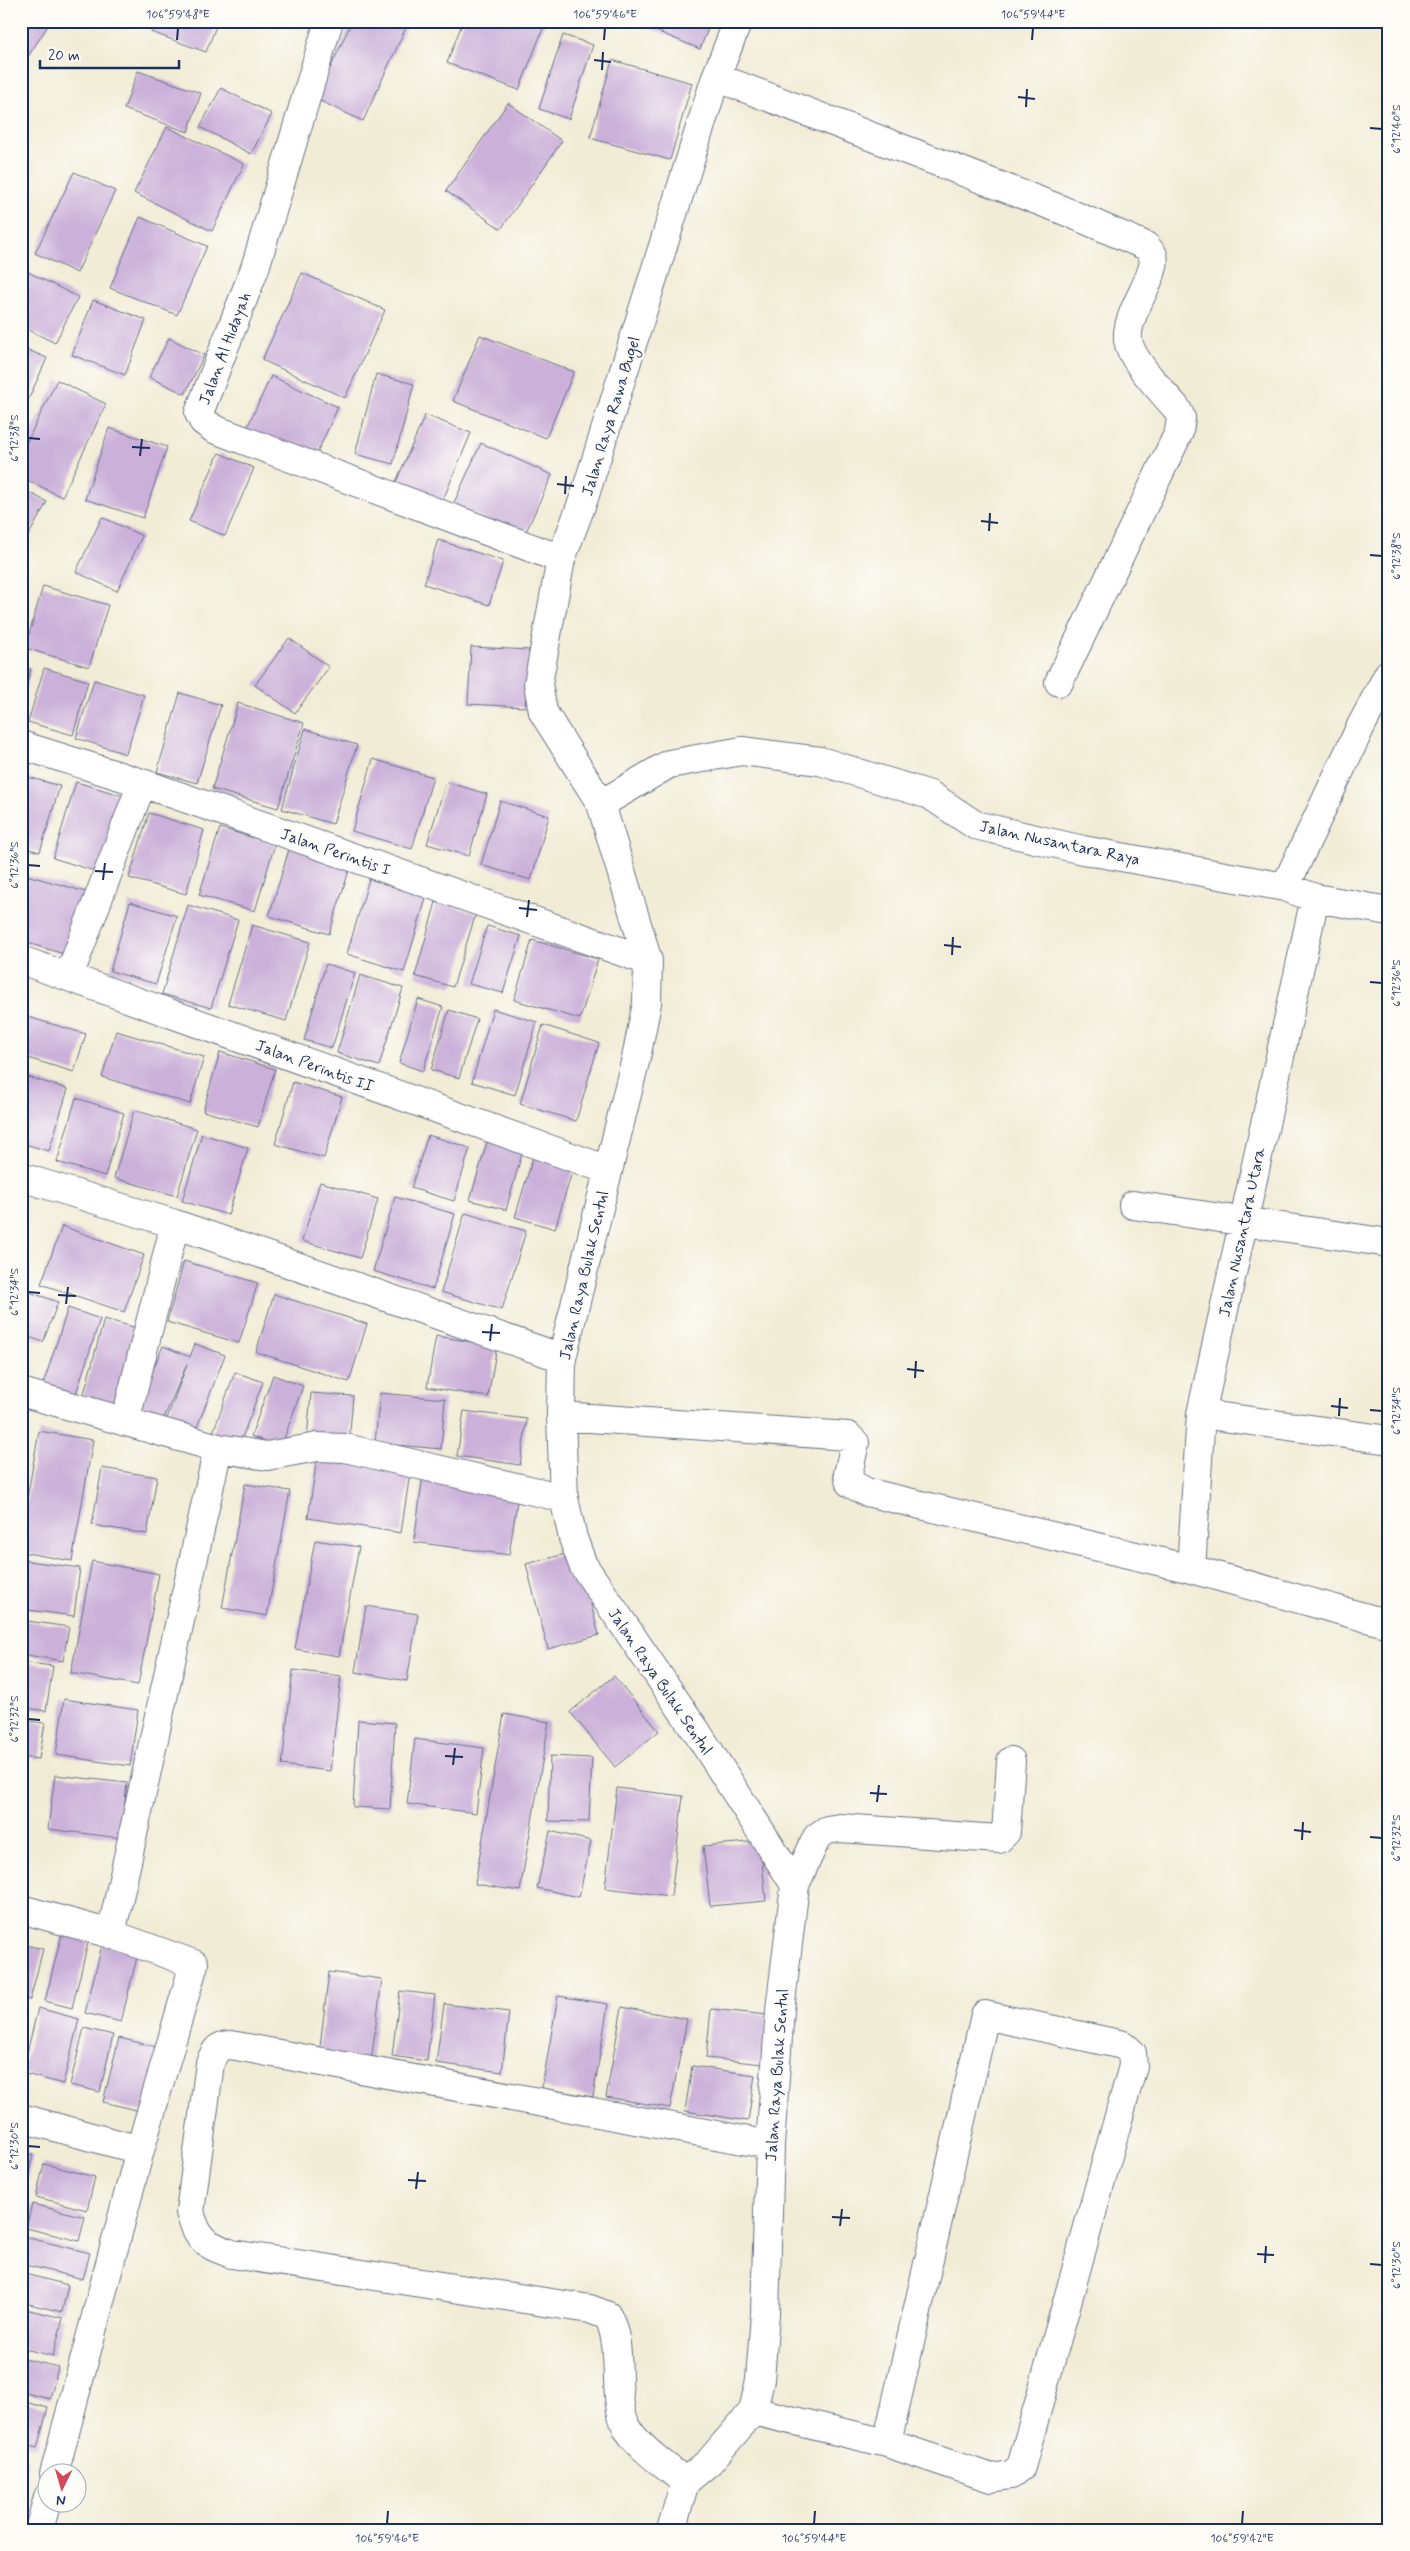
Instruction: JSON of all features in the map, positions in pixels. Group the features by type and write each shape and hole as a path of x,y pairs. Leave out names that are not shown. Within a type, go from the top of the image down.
{"street":[{"name":"Jalan Al Hidayah","path":"328,21 255,268 199,413 203,421 214,429 561,559"},
{"name":"Jalan Raya Rawa Bugel","path":"601,804 543,712 538,684 561,559 584,498 716,77 738,21"},
{"path":"716,77 1060,209 1146,246 1152,255 1153,266 1129,321 1128,340 1134,355 1177,409 1181,418 1179,432 1059,682"},
{"path":"1285,886 1361,726 1389,673"},
{"name":"Jalan Perintis I","path":"21,745 142,783 648,961"},
{"name":"Jalan Nusantara Raya","path":"601,804 669,764 742,751 820,761 930,796 975,825 1083,850 1285,886 1315,898 1389,911"},
{"path":"69,976 142,783"},
{"name":"Jalan Raya Bulak Sentul","path":"601,804 648,961 647,1003 636,1058 562,1358 561,1416 564,1498 573,1538 583,1565 697,1732 794,1885 780,2010 770,2145 765,2314 760,2380 753,2411 709,2462 685,2482"},
{"name":"Jalan Nusantara Utara","path":"1191,1569 1201,1414 1315,898"},
{"name":"Jalan Perintis II","path":"21,960 608,1170"},
{"path":"21,1177 175,1224 562,1358"},
{"path":"1133,1205 1243,1223 1389,1243"},
{"path":"125,1422 175,1224"},
{"path":"27,1398 125,1422 218,1448 266,1456 317,1447 345,1448 564,1498"},
{"path":"1201,1414 1389,1440"},
{"path":"561,1416 848,1436 855,1443 848,1474 850,1483 855,1488 1191,1569 1389,1624"},
{"path":"111,1934 218,1448"},
{"path":"794,1885 817,1837 827,1830 840,1828 999,1839 1006,1832 1011,1761"},
{"path":"21,1910 111,1934 194,1964 140,2150 57,2464"},
{"path":"753,2411 887,2442 991,2478 1011,2475 1020,2467 1133,2066 1132,2053 1123,2045 986,2015 887,2442"},
{"path":"670,2530 685,2482 636,2439 626,2427 620,2405 615,2332 608,2316 590,2309 232,2254 208,2246 196,2231 190,2212 210,2063 214,2051 221,2045 231,2044 770,2145"},
{"path":"21,2118 140,2150"},
{"path":"39,2530 44,2514"}],"building":[{"path":"21,21 51,21 27,58 21,54"},
{"path":"109,21 129,21 126,29"},
{"path":"155,21 218,21 206,52 151,32"},
{"path":"352,21 409,21 363,121 316,99"},
{"path":"463,21 546,21 519,90 447,63"},
{"path":"632,21 711,21 700,49"},
{"path":"563,35 593,45 569,119 539,109"},
{"path":"612,60 692,83 670,160 590,138"},
{"path":"138,71 201,93 188,132 124,109"},
{"path":"221,88 272,114 251,154 200,127"},
{"path":"508,103 562,141 501,229 446,191"},
{"path":"167,127 244,164 212,231 134,193"},
{"path":"74,172 115,191 77,273 35,253"},
{"path":"140,217 207,246 177,315 110,288"},
{"path":"28,272 78,297 55,343 21,326 21,287"},
{"path":"302,273 385,310 345,398 262,360"},
{"path":"93,300 146,320 125,375 72,355"},
{"path":"480,335 574,372 546,438 453,401"},
{"path":"169,338 204,355 185,394 149,377"},
{"path":"21,347 47,358 21,416"},
{"path":"376,374 414,384 393,464 355,454"},
{"path":"271,376 338,407 313,462 245,432"},
{"path":"57,380 106,404 62,497 21,477 21,454"},
{"path":"425,415 471,433 440,507 393,489"},
{"path":"109,428 167,447 143,518 85,499"},
{"path":"481,443 552,475 524,536 453,505"},
{"path":"219,453 254,468 225,536 189,521"},
{"path":"21,488 47,502 21,549"},
{"path":"102,517 142,536 117,591 76,572"},
{"path":"438,540 503,561 489,605 424,584"},
{"path":"43,586 108,605 89,667 25,648"},
{"path":"289,638 329,667 295,713 255,685"},
{"path":"471,647 529,650 525,707 468,704"},
{"path":"21,666 31,669 22,701 21,701"},
{"path":"44,668 88,681 73,735 28,722"},
{"path":"94,680 144,695 126,754 76,738"},
{"path":"180,693 221,705 197,783 157,772"},
{"path":"238,703 304,723 278,808 212,789"},
{"path":"305,729 357,745 333,824 282,809"},
{"path":"373,759 433,777 412,849 352,831"},
{"path":"21,775 60,786 40,852 21,847"},
{"path":"76,782 124,796 101,873 53,858"},
{"path":"446,782 487,794 469,856 427,844"},
{"path":"500,801 549,816 531,880 481,865"},
{"path":"149,813 204,830 186,894 129,878"},
{"path":"220,828 275,844 255,911 199,895"},
{"path":"290,846 351,864 329,934 269,916"},
{"path":"23,874 93,894 74,957 21,941 21,881"},
{"path":"369,879 427,895 404,972 347,954"},
{"path":"130,902 177,916 156,984 110,971"},
{"path":"436,902 476,913 453,987 415,976"},
{"path":"188,905 238,920 211,1008 162,994"},
{"path":"252,925 310,942 286,1021 228,1004"},
{"path":"487,926 521,936 503,993 469,984"},
{"path":"532,940 598,959 580,1019 514,1000"},
{"path":"326,964 355,973 332,1048 304,1040"},
{"path":"360,975 403,988 379,1066 337,1053"},
{"path":"418,999 443,1007 423,1071 399,1063"},
{"path":"493,1009 537,1022 515,1095 472,1082"},
{"path":"449,1010 477,1019 459,1078 431,1070"},
{"path":"21,1015 86,1034 74,1072 21,1056"},
{"path":"543,1025 599,1043 576,1121 520,1104"},
{"path":"116,1031 204,1057 190,1104 102,1077"},
{"path":"220,1052 275,1069 258,1127 203,1111"},
{"path":"21,1075 68,1089 49,1151 21,1143"},
{"path":"293,1082 342,1097 324,1158 275,1144"},
{"path":"76,1098 124,1113 105,1176 57,1162"},
{"path":"134,1110 197,1129 177,1196 114,1178"},
{"path":"202,1134 248,1148 228,1215 182,1201"},
{"path":"428,1135 470,1148 454,1201 411,1188"},
{"path":"488,1139 523,1150 506,1210 470,1200"},
{"path":"534,1154 574,1165 555,1229 515,1217"},
{"path":"320,1182 378,1199 360,1258 302,1241"},
{"path":"395,1197 455,1214 433,1289 373,1271"},
{"path":"465,1213 526,1231 502,1310 441,1292"},
{"path":"62,1226 144,1255 124,1312 41,1284"},
{"path":"184,1261 258,1283 239,1343 167,1322"},
{"path":"21,1289 58,1302 43,1342 21,1334"},
{"path":"274,1294 367,1324 349,1382 256,1352"},
{"path":"68,1308 100,1319 74,1400 41,1391"},
{"path":"104,1319 141,1329 120,1411 82,1401"},
{"path":"436,1336 497,1346 488,1397 427,1387"},
{"path":"195,1344 225,1355 194,1435 165,1424 187,1364 159,1430 132,1419 163,1346 190,1357"},
{"path":"21,1350 29,1353 22,1377 21,1377"},
{"path":"235,1372 263,1382 238,1448 211,1438"},
{"path":"273,1375 303,1386 281,1447 251,1436"},
{"path":"311,1393 353,1396 349,1443 307,1438"},
{"path":"380,1393 445,1399 441,1449 375,1443"},
{"path":"464,1411 527,1419 520,1465 457,1456"},
{"path":"39,1431 93,1440 72,1561 21,1552 21,1533"},
{"path":"317,1458 410,1473 401,1533 308,1518"},
{"path":"102,1468 157,1477 147,1534 92,1525"},
{"path":"423,1475 519,1488 509,1555 414,1542"},
{"path":"245,1484 290,1491 267,1616 222,1608"},
{"path":"315,1540 359,1547 339,1656 295,1649"},
{"path":"577,1551 599,1635 548,1649 526,1564"},
{"path":"21,1560 80,1568 74,1616 21,1609"},
{"path":"92,1561 159,1574 138,1685 71,1673"},
{"path":"366,1606 418,1614 407,1681 355,1672"},
{"path":"21,1620 69,1627 63,1661 21,1654"},
{"path":"21,1662 53,1666 46,1711 21,1707"},
{"path":"293,1670 341,1676 330,1771 282,1765"},
{"path":"614,1676 659,1731 615,1767 570,1712"},
{"path":"64,1699 138,1710 130,1766 56,1755"},
{"path":"504,1714 549,1722 520,1891 475,1884"},
{"path":"21,1720 45,1723 39,1759 21,1757"},
{"path":"358,1720 395,1723 390,1809 353,1807"},
{"path":"415,1739 484,1748 476,1813 407,1804"},
{"path":"550,1756 592,1758 589,1822 548,1821"},
{"path":"55,1775 127,1783 121,1838 48,1829"},
{"path":"617,1788 683,1796 671,1896 605,1888"},
{"path":"550,1831 591,1841 579,1897 537,1888"},
{"path":"760,1841 766,1901 710,1906 703,1846"},
{"path":"62,1933 89,1939 72,2008 45,2001"},
{"path":"21,1944 43,1949 30,2000 21,1998"},
{"path":"102,1945 138,1953 121,2022 85,2013"},
{"path":"329,1972 382,1979 371,2062 319,2055"},
{"path":"400,1991 435,1995 427,2061 392,2056"},
{"path":"558,1996 608,2004 593,2097 542,2088"},
{"path":"444,2004 509,2012 502,2072 436,2063"},
{"path":"622,2007 687,2019 670,2108 606,2097"},
{"path":"38,2008 79,2019 63,2084 22,2073"},
{"path":"711,2009 768,2015 763,2064 706,2058"},
{"path":"84,2028 113,2035 100,2092 70,2085"},
{"path":"119,2038 161,2048 145,2112 103,2102"},
{"path":"692,2066 755,2075 748,2121 685,2111"},
{"path":"21,2152 33,2155 23,2196 21,2196"},
{"path":"44,2164 95,2177 87,2210 36,2197"},
{"path":"32,2204 85,2217 79,2241 26,2228"},
{"path":"21,2236 90,2253 83,2279 21,2264"},
{"path":"21,2273 68,2285 62,2312 21,2302"},
{"path":"21,2308 63,2318 53,2356 21,2348"},
{"path":"21,2358 58,2367 50,2399 21,2392"},
{"path":"21,2401 48,2408 37,2448 21,2444"},
{"path":"21,2459 28,2460 22,2484 21,2484"}]}
